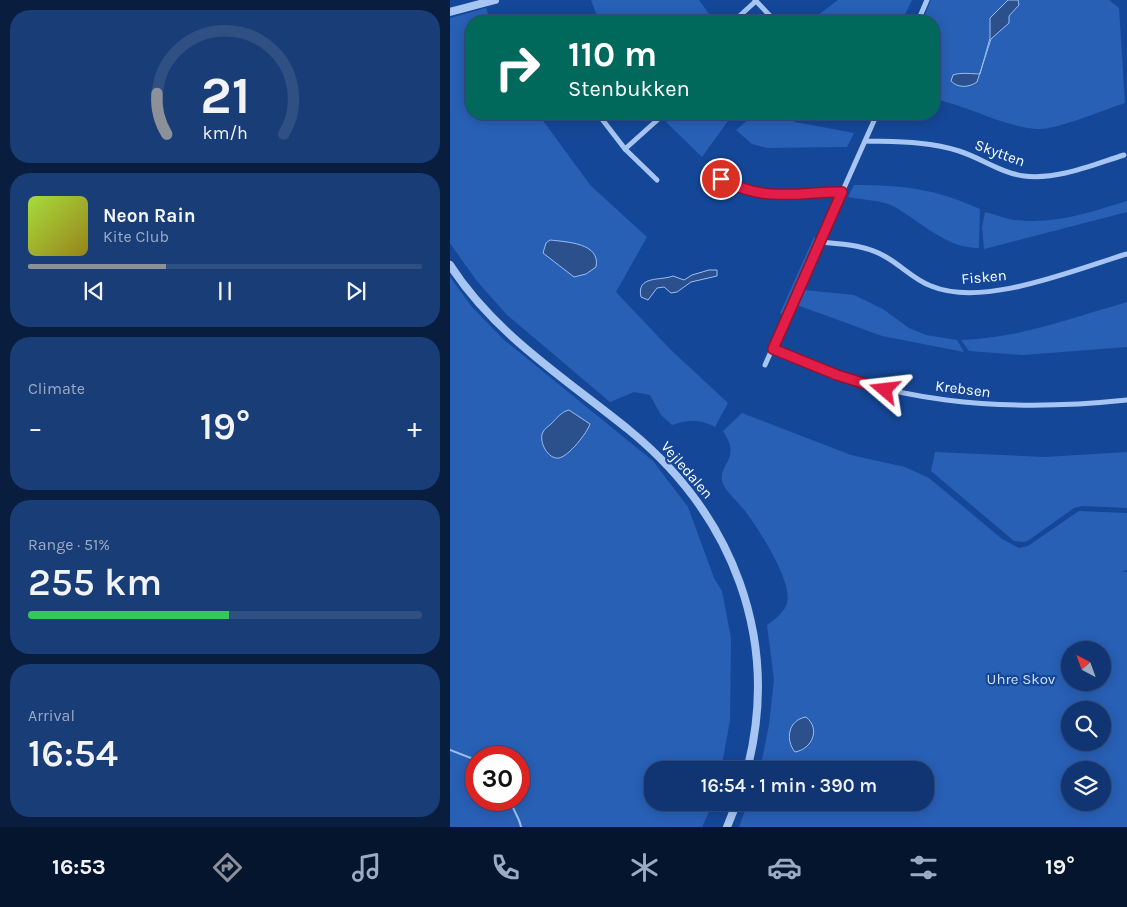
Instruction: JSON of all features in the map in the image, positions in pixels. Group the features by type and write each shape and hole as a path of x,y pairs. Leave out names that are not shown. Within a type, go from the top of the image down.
{"street":[{"path":"450,12 495,0"},
{"path":"740,15 756,0 769,15"},
{"path":"921,15 927,0"},
{"path":"603,120 625,149 657,180"},
{"path":"625,149 657,120"},
{"path":"765,365 874,120"},
{"name":"Skytten","path":"865,141 912,142 938,145 962,152 1013,173 1040,177 1058,175 1124,155"},
{"path":"721,179 740,190 754,194 775,196 842,192"},
{"name":"Fisken","path":"820,242 870,249 886,257 930,286 966,294 1010,289 1127,254"},
{"name":"Vejledalen","path":"450,265 483,308 512,337 653,451 687,487 712,521 735,569 752,623 758,692 756,723 749,761"},
{"name":"Krebsen","path":"773,349 837,375 885,390 963,404 1029,407 1127,400"},
{"path":"727,827 733,811"}],"green space":[{"path":"591,0 699,0 710,15 597,15"},
{"path":"838,0 912,0 905,15 818,15"},
{"path":"931,0 1109,0 1119,8 1125,103 1068,123 1037,129 1011,124 940,100 940,15 925,15"},
{"path":"486,8 489,15 465,15 465,120 542,120 591,186 647,237 616,292 671,350 728,403 715,427 694,421 672,425 661,415 650,395 634,392 610,402 507,315 476,280 450,243 450,18"},
{"path":"668,120 729,120 702,157 666,122"},
{"path":"748,120 791,120 854,133 847,147 767,148 752,144 736,130"},
{"path":"854,185 904,187 948,197 980,209 979,248 955,244 944,239 904,212 888,204 848,197"},
{"path":"1127,201 1127,212 984,249 982,227 985,212 1011,219 1044,221 1072,216"},
{"path":"814,237 817,239 784,315 780,313"},
{"path":"450,277 472,307 503,339 653,461 688,507 714,578 722,591 731,638 730,720 723,761 644,761 644,811 709,811 702,827 450,827"},
{"path":"804,290 854,295 883,309 909,328 926,335 957,340 964,352 882,336 797,305"},
{"path":"1127,302 1127,347 1023,355 969,351 961,340 1025,331 1066,321"},
{"name":"Uhre Skov","path":"742,413 851,455 905,467 929,478 1002,539 1019,548 1028,546 1079,511 1127,513 1127,570 1122,572 1127,572 1127,827 739,827 745,811 934,811 934,761 762,761 769,725 774,680 767,625 783,611 788,597 781,571 766,543 745,511 723,484 723,471 730,455 728,441 723,431"},
{"path":"935,452 1045,457 1127,452 1127,508 1082,506 1074,508 1029,540 1024,542 1014,541 931,471"}],"shaded area":[{"path":"1008,0 1018,0 1019,5 1009,16 1009,23 991,39 982,66 990,38 990,18"},
{"path":"956,74 980,74 977,82 970,85 960,86 951,81 953,75"},
{"path":"550,240 573,243 588,248 596,259 596,267 586,274 574,277 543,253 546,243"},
{"path":"709,270 717,270 717,276 691,282 677,292 671,293 664,287 657,288 648,300 641,297 640,290 642,285 651,280 673,276 684,280 692,275"},
{"path":"569,410 590,424 582,438 568,453 555,458 548,453 543,445 543,432 559,416"},
{"path":"806,717 811,722 814,733 806,747 795,752 790,742 790,731 795,722"}],"waterway":[{"path":"450,750 465,756"},
{"path":"515,811 521,827"}],"route":[{"path":"721,179 740,190 754,194 775,196 842,192 773,349 837,375 885,390"}]}
